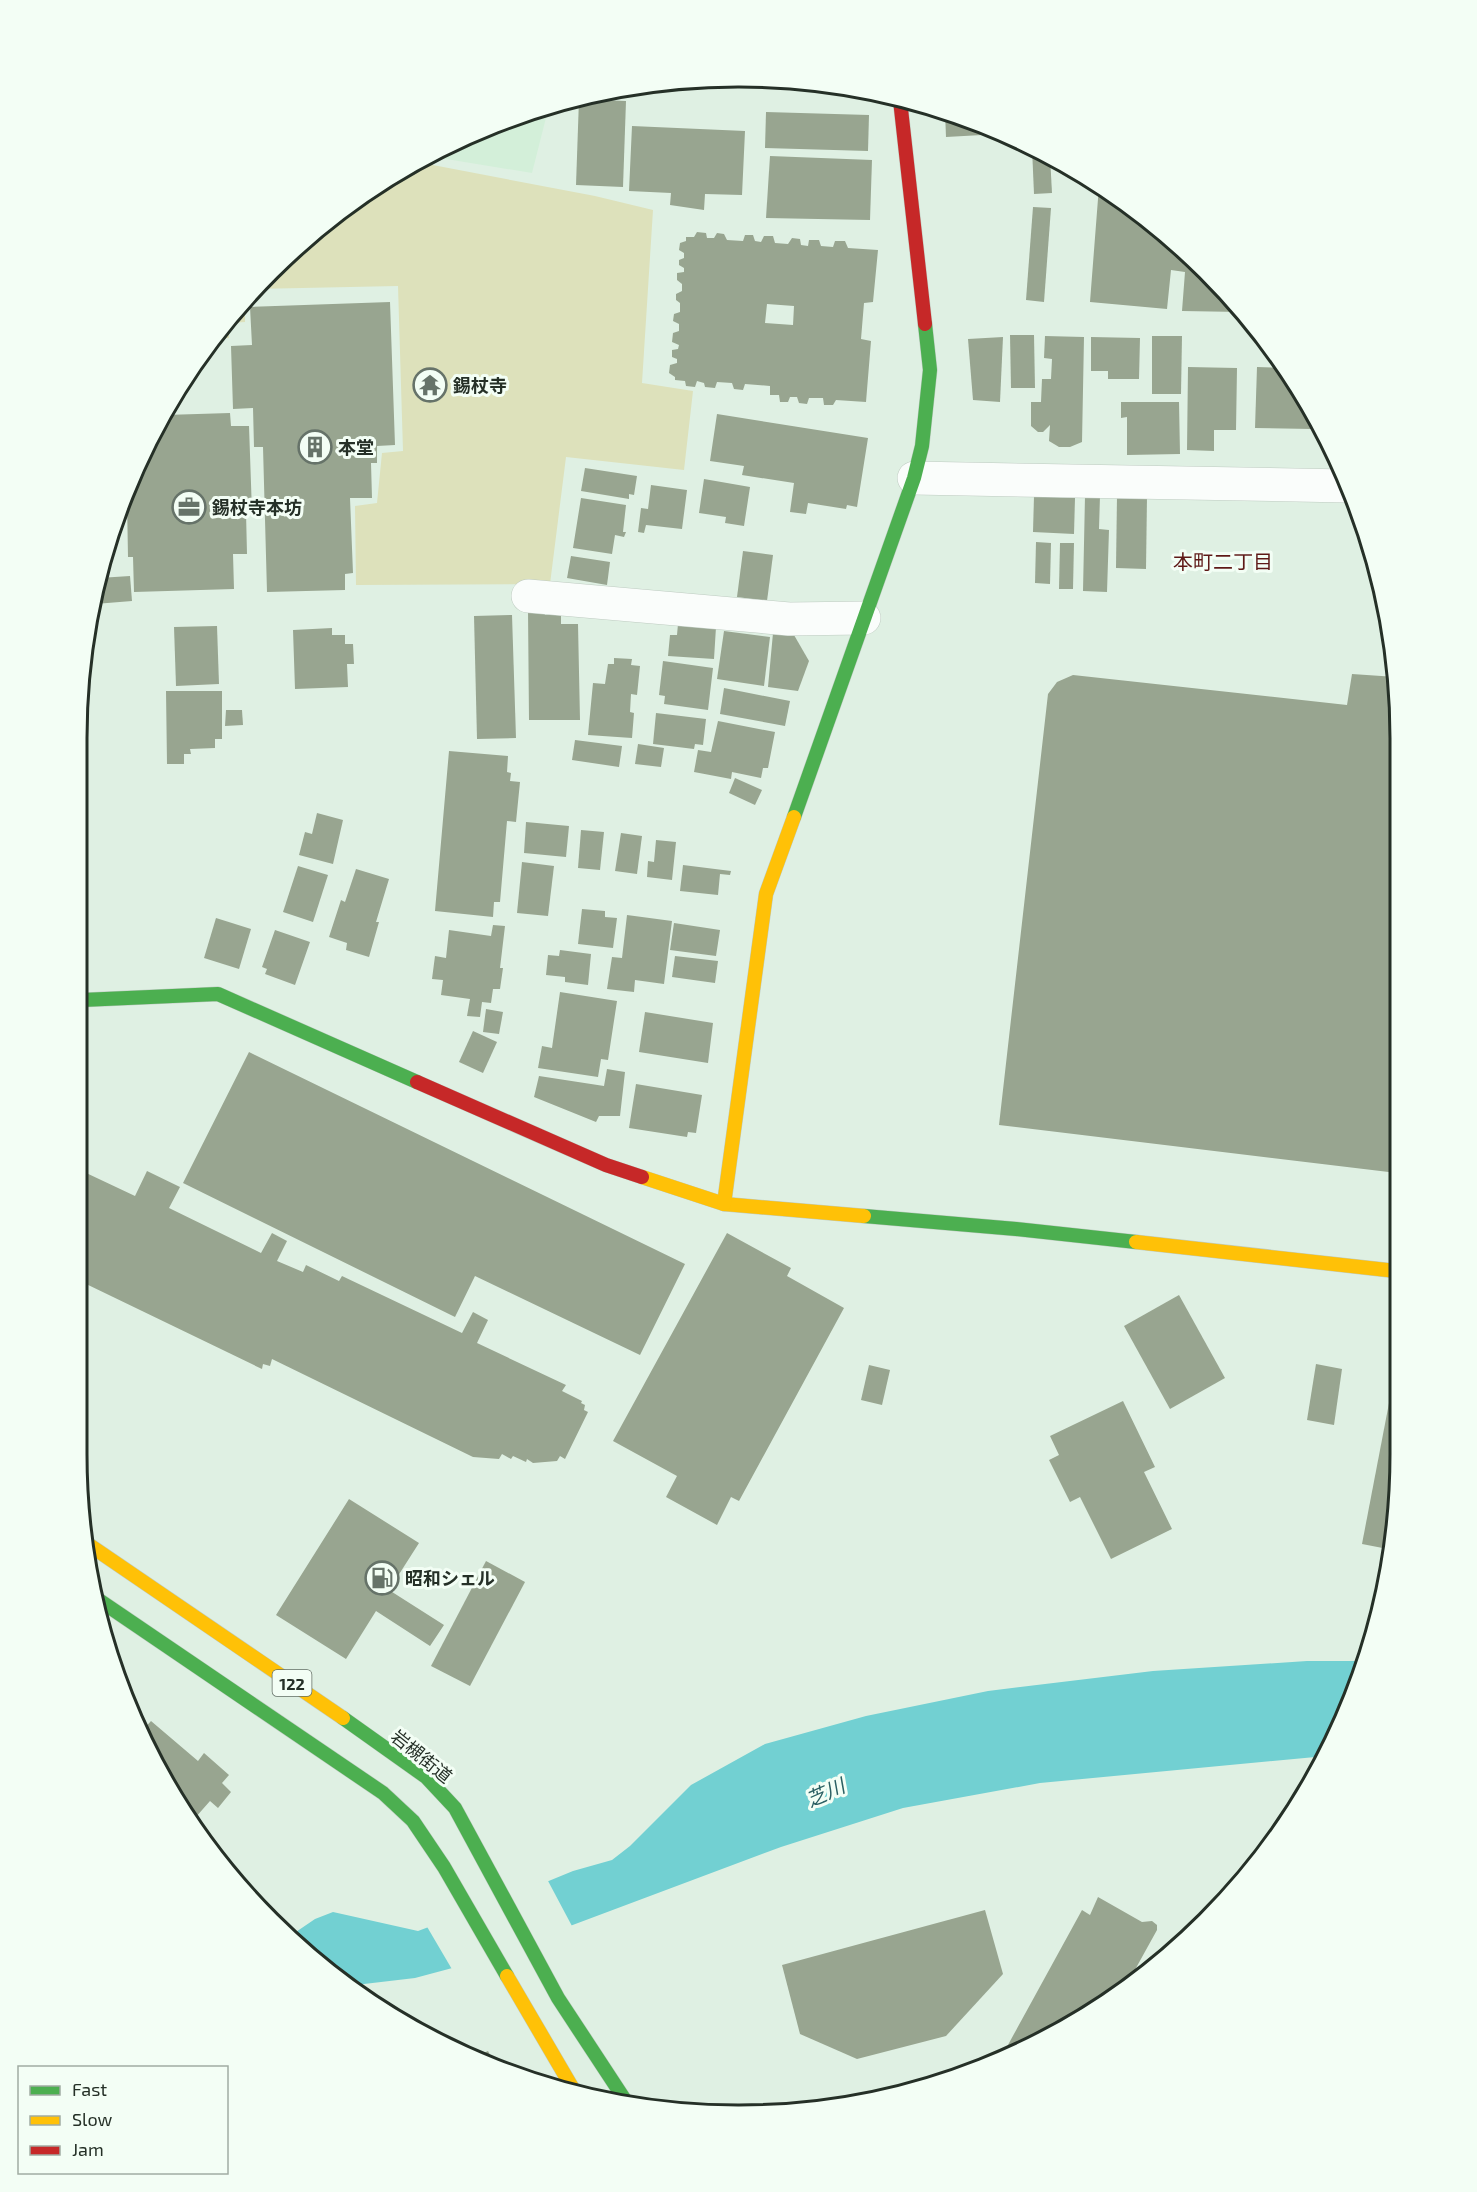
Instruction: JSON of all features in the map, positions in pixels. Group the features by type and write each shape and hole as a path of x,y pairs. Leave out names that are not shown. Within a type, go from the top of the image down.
{"main road":[{"path":"724,1203 766,894 914,477 922,446 930,370 901,108"},
{"path":"87,1000 218,994 606,1165 724,1203 1016,1229 1390,1269"},
{"name":"岩槻街道","path":"95,1549 328,1707 426,1777 455,1808 558,1998 621,2094"},
{"name":"122","path":"105,1604 383,1793 413,1821 444,1867 569,2083"}],"street":[{"path":"914,477 1339,486"},
{"path":"528,596 789,619 864,618"}],"shaded area":[{"path":"546,117 532,173 442,158 489,137"},
{"path":"430,165 595,196 653,210 642,383 693,391 684,470 566,457 550,584 356,585 355,506 377,503 382,453 403,451 398,286 268,289 309,249 342,222 377,197"},
{"path":"245,314 245,322 238,322"}],"water":[{"name":"芝川","path":"1307,1661 1356,1661 1340,1703 1315,1757 1040,1783 903,1808 781,1847 471,1963 415,1978 362,1984 297,1931 315,1919 333,1912 418,1931 573,1871 612,1860 630,1846 691,1785 765,1744 866,1716 988,1691 1153,1671"}],"pier":[{"path":"547,1879 573,1928 453,1971 426,1925"}],"building":[{"path":"610,100 626,101 623,187 576,185 579,107"},
{"path":"766,112 869,115 868,151 765,148"},
{"path":"945,121 983,135 946,137"},
{"path":"632,126 745,131 742,195 705,194 704,210 670,205 671,193 629,191"},
{"path":"770,156 872,160 870,220 766,218"},
{"path":"1032,157 1051,167 1052,193 1034,194"},
{"path":"1098,196 1168,249 1230,312 1182,311 1185,272 1171,270 1167,309 1090,302"},
{"path":"1033,207 1051,208 1044,302 1026,300"},
{"path":"697,232 706,233 707,238 714,238 717,233 724,234 727,240 743,241 745,235 753,235 755,241 761,242 764,236 773,236 775,243 788,244 792,238 800,239 801,245 808,246 809,240 819,240 821,246 833,247 835,241 845,241 848,248 878,250 873,302 864,303 861,339 871,341 866,402 836,400 833,405 824,405 823,398 809,398 807,404 799,403 797,397 790,397 788,402 780,402 779,395 770,395 770,386 745,384 743,390 734,389 732,383 717,382 715,388 705,387 704,383 697,381 695,387 686,386 685,381 675,380 675,377 669,373 670,365 677,363 677,359 672,357 672,350 678,349 679,345 672,342 673,333 679,331 679,324 673,321 674,314 680,312 680,303 676,300 676,294 682,291 682,284 677,280 677,273 684,272 684,268 679,265 679,260 684,258 684,253 679,250 680,243 686,241 686,237 694,237","holes":["767,304 794,306 793,325 765,323"]},
{"name":"本堂","path":"390,302 395,445 377,446 377,463 371,463 372,498 350,498 353,573 345,574 345,590 267,592 263,447 254,447 253,408 233,409 231,346 252,345 251,307"},
{"path":"1010,335 1034,335 1035,388 1011,388"},
{"path":"1045,336 1084,337 1082,442 1070,447 1059,447 1049,441 1050,425 1043,432 1038,432 1031,426 1031,402 1041,402 1042,379 1051,379 1052,359 1044,358"},
{"path":"1152,336 1182,336 1181,394 1152,394"},
{"path":"1003,337 1000,402 973,400 968,339"},
{"path":"1091,337 1140,338 1139,379 1108,379 1108,371 1091,371"},
{"path":"1188,367 1237,368 1236,430 1214,430 1214,451 1187,450"},
{"path":"1257,367 1273,368 1312,429 1255,428"},
{"path":"1121,402 1179,402 1180,454 1127,455 1127,417 1121,418"},
{"name":"錫杖寺本坊","path":"230,413 231,426 249,426 252,512 246,512 247,554 233,554 234,589 134,592 133,557 128,557 127,515 154,450 173,415"},
{"path":"717,414 868,438 857,507 847,505 846,509 808,503 806,514 790,512 794,483 742,475 744,466 710,461"},
{"path":"585,468 637,476 634,495 629,494 629,499 581,491"},
{"path":"704,479 750,487 744,526 725,523 726,517 699,513"},
{"path":"651,485 687,490 682,529 646,525 644,533 638,532 641,508 648,509"},
{"path":"1034,496 1075,498 1074,534 1033,532"},
{"path":"1085,496 1100,496 1099,529 1109,530 1107,592 1083,591"},
{"path":"1117,496 1147,497 1146,569 1116,568"},
{"path":"581,498 626,505 623,532 626,532 624,537 615,535 612,554 573,548"},
{"path":"1036,542 1051,543 1050,584 1035,583"},
{"path":"1060,543 1074,543 1073,589 1059,589"},
{"path":"743,551 773,555 767,601 737,597"},
{"path":"571,556 610,562 607,585 567,578"},
{"path":"130,576 132,601 102,603 107,577"},
{"path":"528,610 544,610 545,615 561,614 561,624 578,624 580,720 529,720"},
{"path":"512,615 516,738 477,739 474,616"},
{"path":"678,624 716,627 714,659 668,656 670,635 677,635"},
{"path":"217,626 219,684 176,686 174,627"},
{"path":"332,628 332,635 345,635 345,644 353,644 354,664 347,664 348,687 295,689 293,630"},
{"path":"724,631 770,637 764,686 717,679"},
{"path":"773,633 794,635 809,661 798,691 768,687"},
{"path":"614,658 632,659 631,665 640,666 637,695 631,694 630,712 634,713 632,738 588,735 593,683 605,684 608,664 614,664"},
{"path":"663,661 713,668 708,710 664,704 665,696 659,695"},
{"path":"1352,674 1387,676 1390,738 1390,1172 999,1125 1048,694 1057,682 1073,675 1347,705"},
{"path":"724,688 790,701 785,726 720,714"},
{"path":"166,691 222,691 222,739 215,739 215,748 190,749 191,754 184,754 184,764 167,764"},
{"path":"226,710 242,710 243,725 225,726"},
{"path":"656,713 706,719 703,745 695,744 694,749 653,744"},
{"path":"718,721 775,732 768,768 763,768 761,778 732,772 731,779 694,772 698,750 711,752"},
{"path":"575,740 622,746 619,767 572,760"},
{"path":"638,744 664,748 661,767 635,764"},
{"path":"449,751 508,756 507,772 511,773 510,781 520,782 516,822 507,821 500,902 494,902 493,917 435,911"},
{"path":"735,778 762,790 755,805 729,793"},
{"path":"317,813 343,820 333,864 299,855 305,832 312,834"},
{"path":"526,822 569,826 566,857 524,853"},
{"path":"581,830 604,832 600,870 578,868"},
{"path":"621,833 642,836 637,874 615,871"},
{"path":"656,840 676,842 672,880 647,877 648,861 654,862"},
{"path":"522,862 554,866 548,916 517,913"},
{"path":"683,865 731,871 730,875 720,874 718,895 680,891"},
{"path":"298,866 328,875 313,922 283,912"},
{"path":"356,869 389,879 376,922 379,922 369,957 346,950 347,943 329,937 341,900 345,902"},
{"path":"582,909 605,911 605,917 617,918 613,948 578,944"},
{"path":"627,915 672,921 664,984 635,980 634,992 607,989 612,957 622,958"},
{"path":"216,918 251,929 239,969 204,958"},
{"path":"674,923 720,930 716,956 670,950"},
{"path":"493,925 505,926 500,989 493,989 491,1003 482,1002 480,1017 467,1016 470,999 441,995 443,980 432,979 435,956 446,958 449,930 491,936"},
{"path":"275,930 310,942 295,985 265,974 267,969 262,967"},
{"path":"560,950 591,954 588,985 565,982 565,977 546,975 548,955 559,956"},
{"path":"675,956 718,961 715,983 672,977"},
{"path":"560,992 617,1001 608,1060 601,1059 598,1077 538,1068 542,1046 552,1048"},
{"path":"486,1009 503,1012 499,1034 483,1032"},
{"path":"645,1012 713,1023 708,1063 639,1052"},
{"path":"473,1031 497,1042 483,1073 459,1062"},
{"path":"249,1052 685,1264 640,1355 475,1276 455,1317 183,1183"},
{"path":"607,1069 625,1072 620,1116 599,1116 596,1122 534,1097 539,1076 604,1086"},
{"path":"636,1084 702,1095 696,1133 688,1132 687,1137 629,1128"},
{"path":"147,1171 180,1187 169,1208 261,1253 272,1233 287,1241 277,1261 303,1272 306,1265 339,1281 342,1276 462,1333 473,1312 488,1320 477,1343 566,1385 562,1391 582,1401 581,1403 585,1405 584,1410 588,1412 565,1459 560,1456 557,1461 533,1463 513,1456 511,1459 502,1454 499,1459 473,1457 272,1359 270,1366 263,1364 262,1369 87,1284 87,1173 135,1196"},
{"path":"727,1233 791,1268 787,1276 844,1308 739,1501 731,1497 717,1525 666,1497 677,1476 613,1441"},
{"path":"1179,1295 1225,1378 1170,1409 1124,1326"},
{"path":"1316,1364 1342,1369 1334,1425 1307,1420"},
{"path":"869,1365 890,1370 882,1405 861,1400"},
{"path":"1390,1398 1389,1496 1383,1548 1362,1544"},
{"path":"1123,1401 1155,1467 1144,1472 1172,1529 1111,1559 1080,1497 1070,1502 1049,1460 1059,1455 1050,1436"},
{"path":"349,1499 419,1543 389,1590 444,1625 430,1646 376,1611 346,1659 276,1615"},
{"path":"486,1561 525,1582 470,1686 431,1666"},
{"path":"151,1721 198,1761 204,1753 229,1775 222,1783 231,1792 218,1808 210,1801 197,1815 174,1779 147,1726"},
{"path":"1098,1897 1142,1922 1152,1921 1157,1925 1157,1930 1135,1970 1064,2018 1007,2047 1082,1910 1090,1915"},
{"path":"985,1910 1003,1974 946,2036 857,2059 800,2034 782,1965"}],"traffic: fast":[{"path":"794,817 914,478 922,446 930,370 925,324"},
{"path":"87,1000 218,994 417,1082"},
{"path":"864,1216 1136,1242"},
{"path":"105,1604 383,1793 413,1821 444,1867 507,1976"},
{"path":"343,1718 426,1777 455,1808 558,1998 621,2094"}],"traffic: slow":[{"path":"724,1204 766,894 794,817"},
{"path":"642,1177 724,1204 864,1216"},
{"path":"1136,1242 1390,1270"},
{"path":"95,1549 343,1718"},
{"path":"507,1976 569,2083"}],"traffic: jam":[{"path":"901,108 925,324"},
{"path":"417,1082 606,1165 642,1177"}],"place":[{"name":"錫杖寺","path":"430,385"},
{"name":"本堂","path":"315,447"},
{"name":"錫杖寺本坊","path":"189,507"},
{"name":"昭和シェル","path":"382,1578"}],"district":[{"name":"本町二丁目","path":"1223,561"}]}
